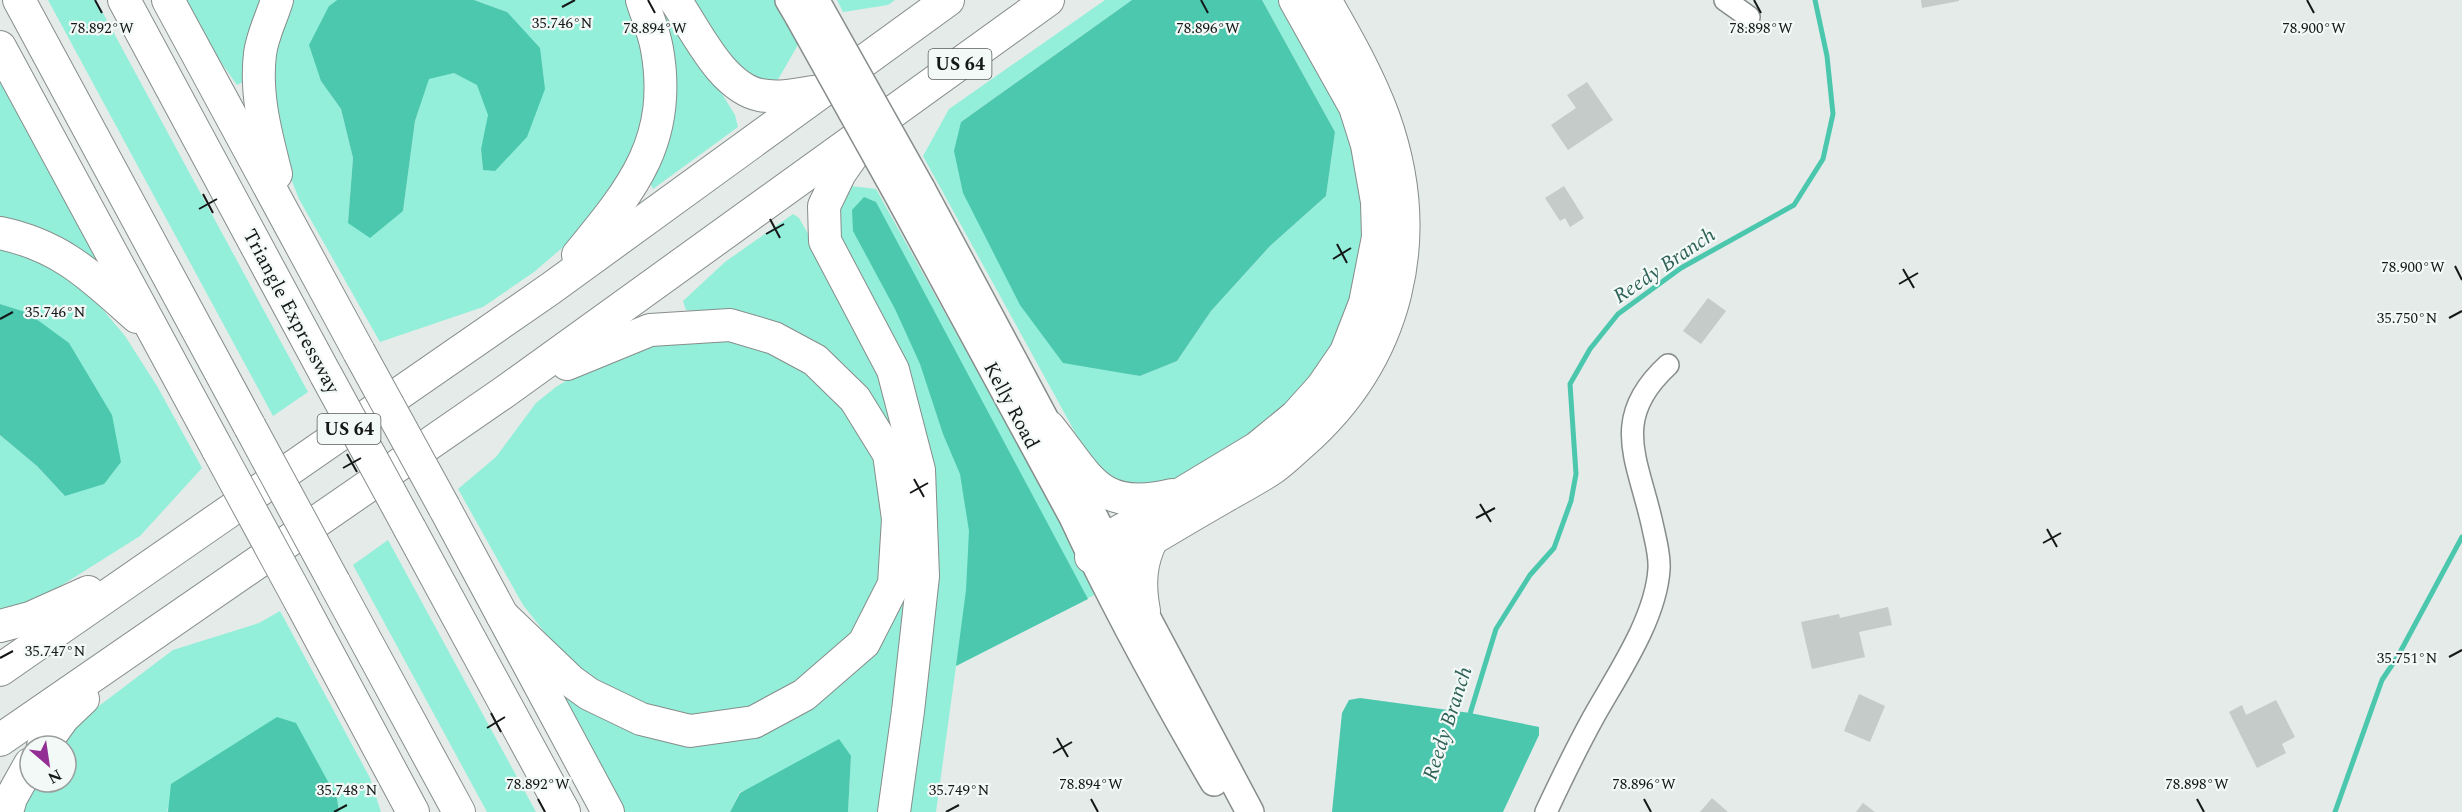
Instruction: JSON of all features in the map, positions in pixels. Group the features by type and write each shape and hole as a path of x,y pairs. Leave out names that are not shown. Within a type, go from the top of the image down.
{"highway":[{"path":"19,0 459,812"},
{"name":"Triangle Expressway","path":"124,0 564,812"},
{"path":"168,0 608,812"},
{"path":"278,0 260,52 259,81 261,108 268,143 288,220"},
{"path":"550,289 608,219 637,177 654,141 661,86 657,47 642,0"},
{"path":"675,0 711,56 733,81 757,95 776,97 823,90"},
{"name":"US 64","path":"0,670 550,289 948,0"},
{"name":"US 64","path":"0,740 503,393 1048,0"},
{"path":"1104,552 1184,492 1257,448 1296,416 1322,387 1346,352 1365,303 1378,237 1377,202 1367,145 1355,107 1295,0"},
{"path":"1104,552 1152,539 1274,467 1324,423 1357,381 1386,327 1400,274 1404,219 1398,169 1384,118 1368,81 1325,0"},
{"path":"0,48 413,812"},
{"path":"871,128 840,173 824,206 825,241 893,370 919,470 923,576 894,812"},
{"path":"0,233 27,238 58,252 90,276 154,332"},
{"path":"502,615 571,681 589,694 641,719 690,731 754,722 804,695 864,643 894,584 898,519 889,454 855,399 815,360 774,338 730,325 650,330 596,350 503,393"},
{"path":"1049,428 1092,484 1113,497 1136,500 1184,492"},
{"path":"1144,611 1140,576 1144,556 1152,539"},
{"path":"0,626 30,618 147,568"},
{"path":"52,734 63,718 146,640"},
{"path":"378,746 391,812"},
{"path":"7,812 18,785"}],"main road":[{"name":"Kelly Road","path":"805,5 912,195 1049,428 1174,715 1231,812"},
{"name":"Kelly Road","path":"912,195 1073,517 1104,552 1144,611 1250,812"}],"lane":[{"path":"1725,0 1749,17"},
{"path":"1546,812 1593,718 1632,652 1657,589 1658,548 1634,451 1632,432 1634,413 1640,396 1650,381 1668,365"}],"shaded area":[{"path":"48,0 96,0 308,392 273,416"},
{"path":"181,0 266,0 247,80 237,85 194,24"},
{"path":"289,0 337,0 329,6 321,81 341,109 353,158 348,223 403,211 415,121 429,78 454,73 477,84 489,115 481,149 483,170 507,12 474,0 631,0 644,29 647,132 590,224 534,272 483,307 380,342 299,199 277,143 268,83"},
{"path":"337,0 474,0 507,12 540,48 545,89 527,137 495,171 483,170 481,149 488,115 477,85 454,73 429,79 415,121 403,211 370,238 348,223 353,158 341,109 321,81 309,45 329,6"},
{"path":"655,0 664,0 735,115 738,127 653,189 650,183"},
{"path":"687,0 777,0 799,43 776,83 758,80 739,72"},
{"path":"837,0 895,0 888,5 843,12"},
{"path":"1105,0 1132,0 961,122 1104,369 1140,376 1177,361 1211,311 1270,246 1326,196 1335,132 1262,0 1284,0 1344,109 1368,220 1359,279 1339,331 1310,380 1273,419 1209,463 1167,485 1106,483 1087,454 923,156 949,109"},
{"path":"1132,0 1262,0 1335,132 1326,196 1270,246 1211,311 1177,361 1140,376 1063,363 1020,305 963,193 954,151 961,122"},
{"path":"0,69 104,262 95,266 0,222"},
{"path":"851,186 876,189 1100,592 956,666 936,812 903,812 935,558 839,239 836,210 840,197"},
{"path":"864,197 876,202 1088,599 956,666 966,590 969,531 960,474 943,434 920,364 895,309 853,231 852,210"},
{"path":"793,214 799,218 864,332 900,429 890,433 750,316 686,310 683,301 725,262"},
{"path":"0,243 56,266 94,299 125,336 157,386 202,468 140,536 43,597 0,615 0,435 37,466 65,496 28,314 0,304"},
{"path":"0,304 28,313 69,343 112,415 121,462 104,484 65,496 37,466 0,435"},
{"path":"726,334 810,366 878,455 888,492 882,582 861,627 779,699 732,715 687,716 630,704 595,684 561,653 523,605 458,489 496,457 536,403 556,387 599,361 644,342"},
{"path":"388,540 536,812 487,812 353,565"},
{"path":"914,577 881,812 848,812 851,756 740,792 730,812 620,812 555,693 564,687 620,723 788,718"},
{"path":"280,611 370,778 381,812 339,812 337,798 167,809 168,812 17,812 25,794 78,794 78,734 67,734 79,721 173,650 259,623"},
{"path":"277,717 296,723 337,798 339,812 168,812 171,784"},
{"path":"839,739 851,756 848,812 730,812 740,793"}],"water":[{"path":"1360,698 1470,713 1539,727 1539,735 1503,812 1332,812 1342,713 1349,700"}],"building":[{"path":"1921,0 1959,0 1959,1 1922,8"},
{"path":"1587,82 1613,120 1568,150 1551,125 1576,108 1567,95"},
{"path":"1564,186 1584,218 1570,227 1565,218 1560,221 1545,198"},
{"path":"1708,298 1726,311 1701,344 1683,331"},
{"path":"1888,607 1892,625 1859,632 1865,657 1812,669 1801,622 1839,614 1840,618"},
{"path":"1859,694 1885,706 1870,742 1844,731"},
{"path":"2276,700 2295,737 2282,744 2286,753 2257,768 2229,712 2242,705 2246,715"},
{"path":"1712,798 1728,812 1700,812"},
{"path":"1863,803 1875,812 1856,812"}],"waterway":[{"name":"Reedy Branch","path":"1469,717 1496,629 1530,575 1554,548 1571,501 1576,474 1570,384 1590,349 1618,314 1681,268 1794,205 1823,159 1833,114 1827,56 1815,0"},
{"path":"2335,812 2382,680 2398,656 2462,537"}]}
